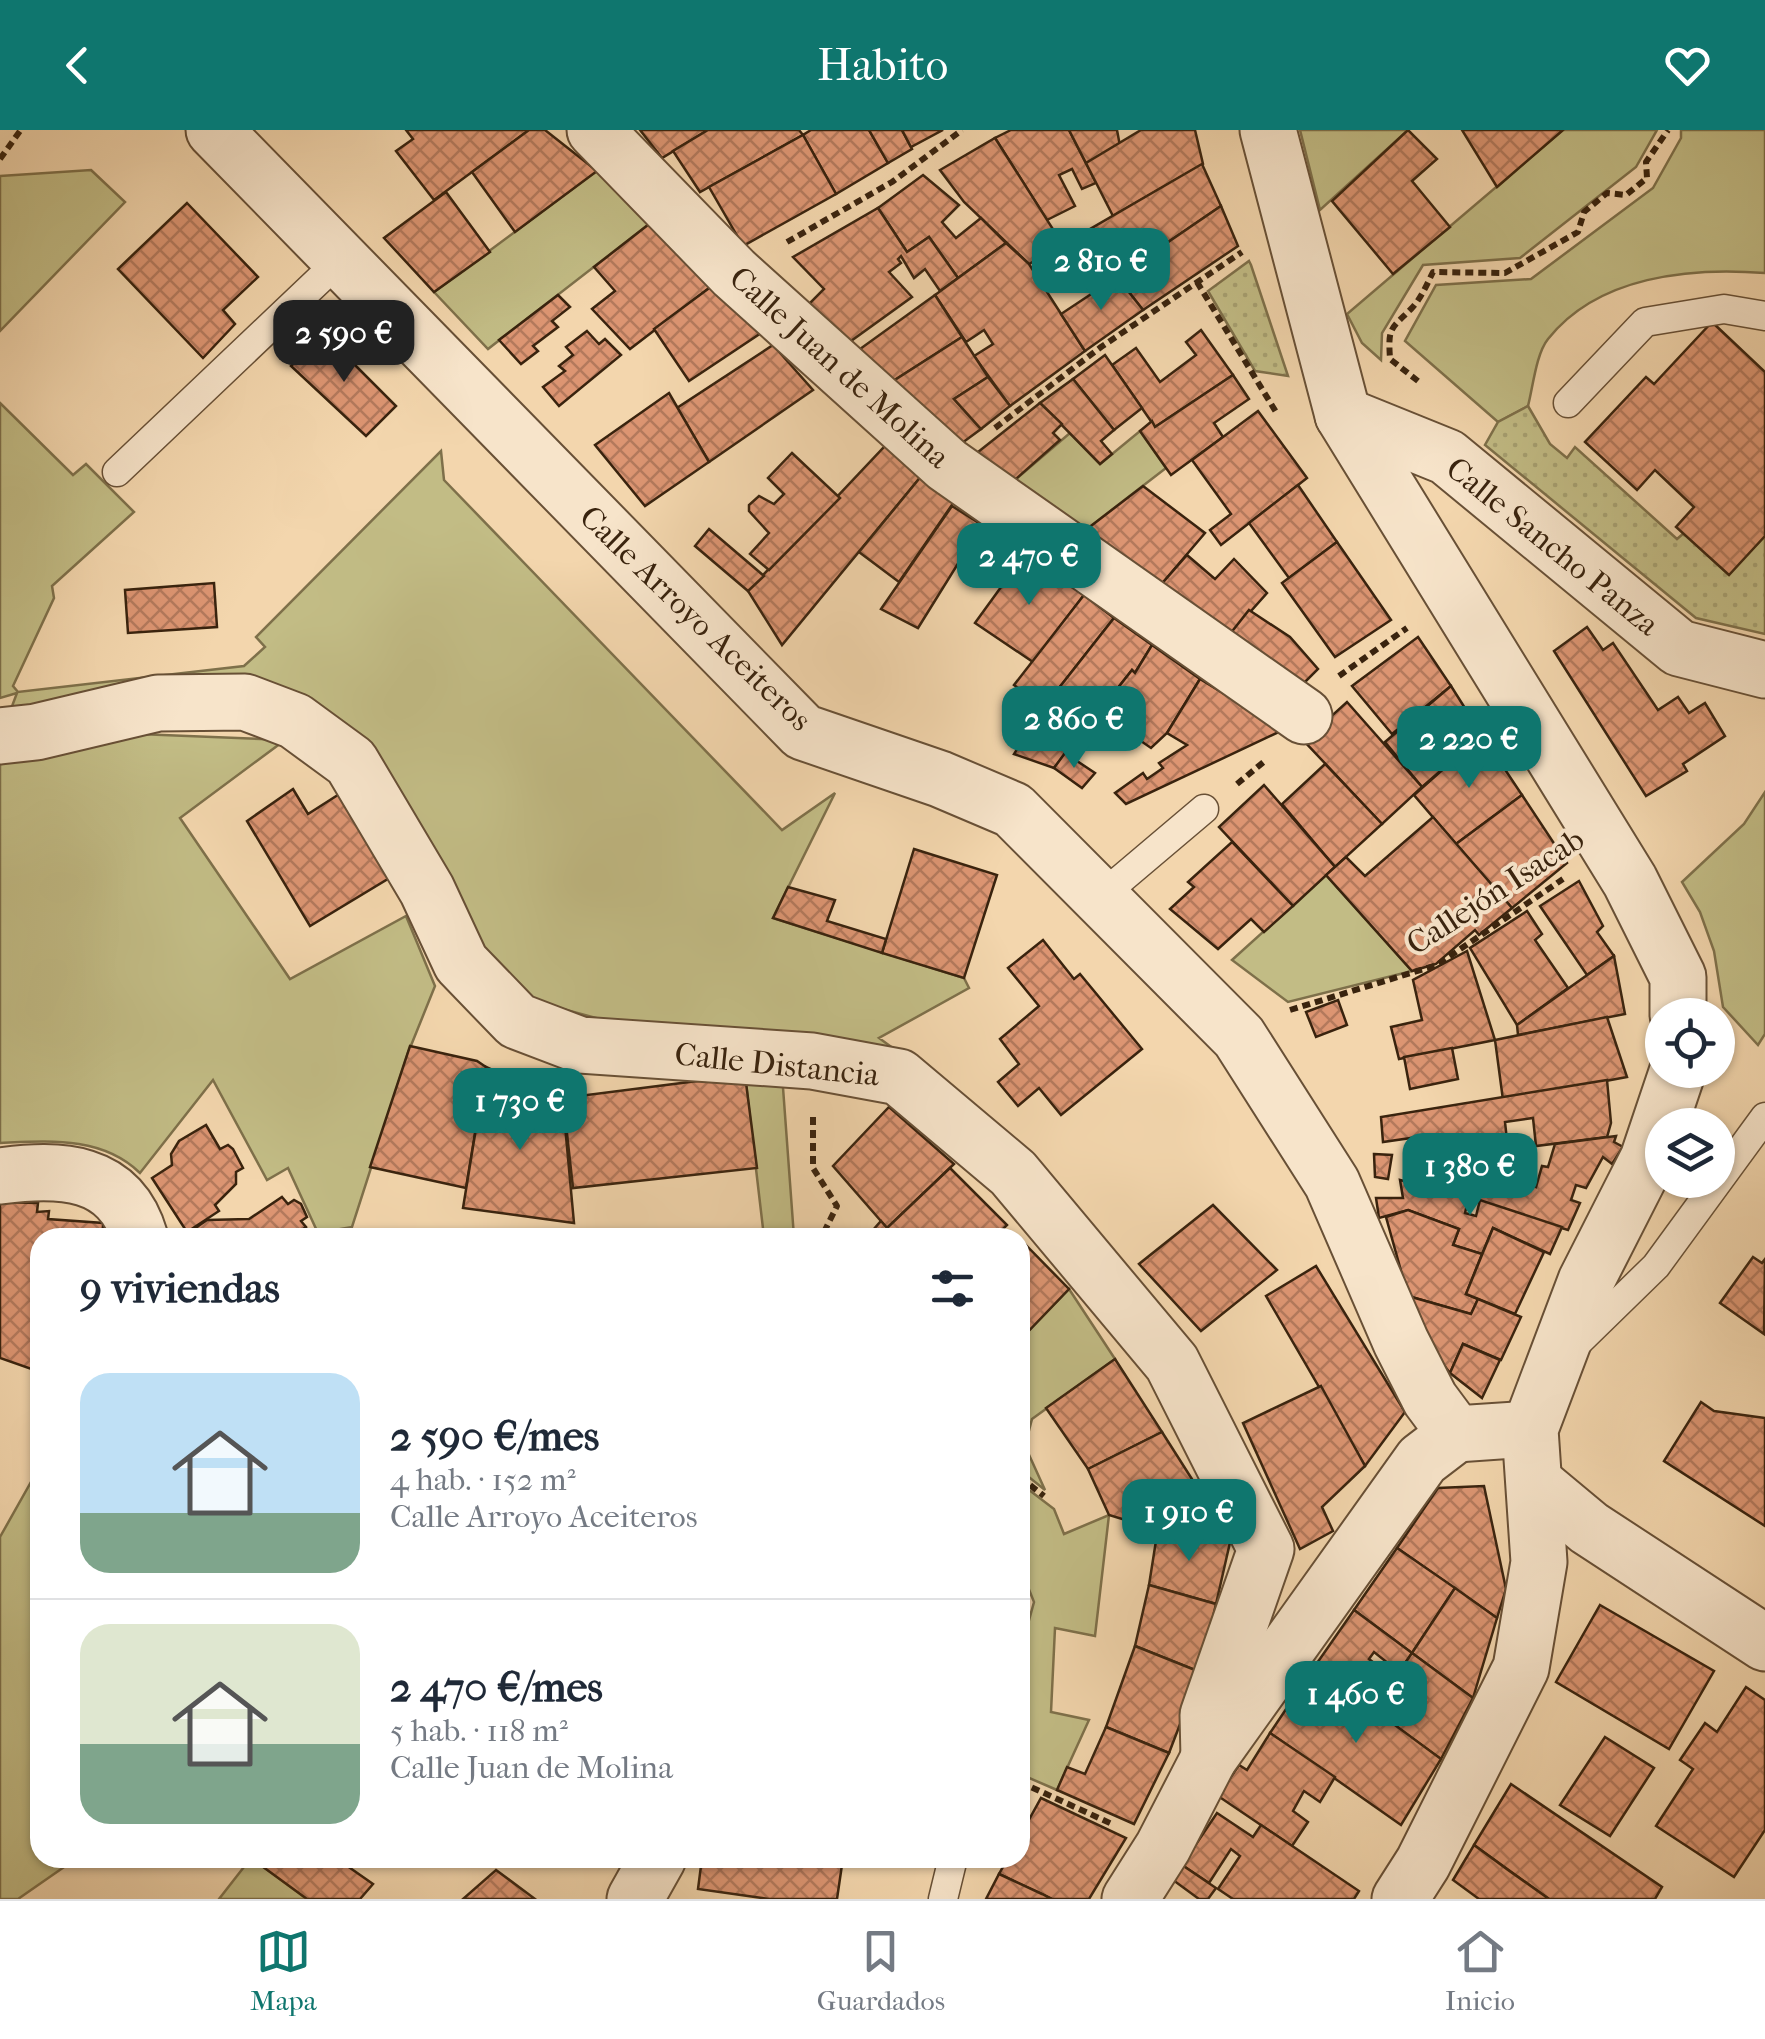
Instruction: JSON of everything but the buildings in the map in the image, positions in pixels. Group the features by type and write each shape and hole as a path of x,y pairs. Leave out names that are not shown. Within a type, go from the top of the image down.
{"street":[{"name":"Calle Arroyo Aceiteros","path":"214,130 803,732 940,778 1013,810 1238,1037 1332,1183 1401,1342 1430,1399 1456,1434"},
{"name":"Calle Juan de Molina","path":"595,130 734,273 947,465 1319,698"},
{"path":"1268,130 1343,415 1609,846 1678,977 1678,998"},
{"name":"Calle Sancho Panza","path":"1343,415 1446,457 1679,648 1765,670"},
{"name":"Calle Distancia","path":"0,736 36,732 158,703 245,702 294,721 350,762 428,890 461,963 518,1021 580,1046 812,1061 899,1077 1013,1173 1172,1363 1266,1549 1208,1716 1209,1758"},
{"path":"1400,1899 1423,1863 1522,1668 1539,1562 1530,1429 1586,1281 1648,1159 1672,1088"},
{"path":"0,1176 50,1169 106,1185 134,1218 137,1228"},
{"path":"1130,1899 1163,1847 1209,1758 1422,1460 1456,1434 1530,1429"},
{"path":"1535,1482 1589,1528 1765,1643"},
{"path":"635,1899 652,1868"}],"lane":[{"path":"118,472 339,261"},
{"path":"1568,403 1646,322 1724,309 1765,316"},
{"path":"1100,896 1204,810"},
{"path":"1555,1363 1656,1266 1765,1116"},
{"path":"943,1899 951,1868"}],"path":[{"path":"734,273 892,182 962,130"},
{"path":"1388,334 1397,319 1412,308 1433,272 1505,273 1578,232 1584,212 1607,194 1626,195 1647,178 1646,162 1668,130"},
{"path":"0,159 20,131"},
{"path":"947,465 1101,348 1242,252"},
{"path":"1197,282 1279,413"},
{"path":"1390,359 1406,372"},
{"path":"1319,698 1402,632"},
{"name":"Callejón Isacab","path":"1238,1037 1296,1007 1438,966 1609,846"},
{"path":"812,1061 813,1168 838,1206 827,1228"},
{"path":"1030,1485 1044,1496"},
{"path":"1030,1787 1163,1847"}],"shaded area":[{"path":"1300,130 1408,130 1320,210"},
{"path":"1563,130 1657,130 1636,167 1520,258 1423,265 1382,333 1381,360 1362,343 1347,314"},
{"path":"1681,130 1765,130 1765,273 1677,275 1647,280 1592,301 1569,318 1544,345 1528,406 1498,422 1405,341 1436,285 1531,279 1653,188 1681,138"},
{"path":"602,167 653,221 488,349 434,292"},
{"path":"91,170 125,202 0,331 0,176"},
{"path":"1249,261 1288,376 1255,371 1208,291"},
{"path":"0,403 73,475 86,464 134,512 52,586 54,598 13,686 18,692 244,666 265,647 256,637 441,451 444,480 782,830 835,793 773,918 964,978 969,988 879,1038 894,1049 688,1043 526,999 478,952 304,706 8,717 17,693 0,698"},
{"path":"1528,406 1550,444 1567,458 1575,447 1677,539 1684,533 1728,574 1765,536 1765,634 1696,618 1485,445 1498,422"},
{"path":"1140,431 1166,468 1087,529 1009,485 1070,433 1100,464"},
{"path":"138,734 285,740 180,818 290,979 406,916 435,986 408,1053 352,1227 316,1228 288,1168 267,1180 213,1080 140,1173 109,1152 74,1143 0,1143 0,759"},
{"path":"1765,792 1765,1034 1758,1045 1735,1020 1735,998 1722,998 1714,951 1700,912 1682,882 1744,824"},
{"path":"1326,875 1412,971 1288,1002 1232,960"},
{"path":"782,1074 793,1228 763,1228 745,1075"},
{"path":"1069,1289 1115,1359 1032,1419 1030,1427 1030,1330"},
{"path":"1030,1457 1045,1490 1030,1478"},
{"path":"30,1484 30,1868 63,1868 18,1899 0,1899 0,1537"},
{"path":"1030,1491 1054,1509 1064,1534 1109,1515 1095,1636 1055,1628 1051,1712 1089,1720 1057,1790 1030,1778 1030,1617 1034,1602 1030,1592"},
{"path":"243,1868 265,1868 307,1899 219,1899"}]}
